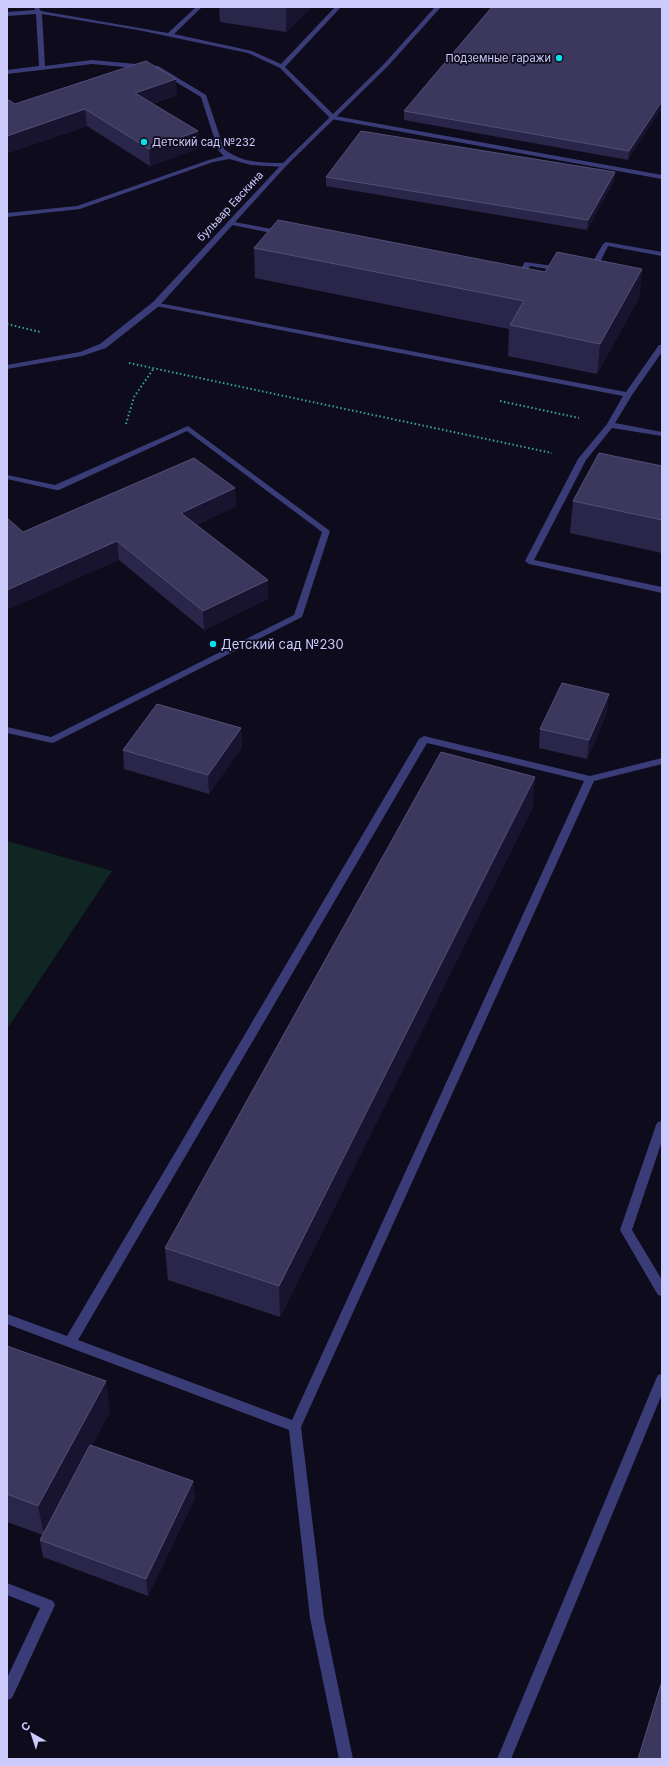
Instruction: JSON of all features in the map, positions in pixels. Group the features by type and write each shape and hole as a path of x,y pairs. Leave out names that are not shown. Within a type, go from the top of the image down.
{"street":[{"path":"169,34 199,7"},
{"path":"282,67 338,7"},
{"name":"бульвар Евскина","path":"7,367 82,354 103,346 156,304 228,223 284,165 386,65 438,7"},
{"path":"37,10 42,67"},
{"path":"7,14 37,10 169,34 250,52 282,67 333,118 662,177"},
{"path":"7,72 92,62 158,68 204,96 221,150 228,157 256,165 284,165"},
{"path":"7,215 78,208 211,161 228,157"},
{"path":"228,223 290,235"},
{"path":"582,273 589,274 606,244 662,254"},
{"path":"512,277 520,278 528,264 566,270"},
{"path":"156,304 628,395"},
{"path":"662,347 628,395 610,424 582,459 529,561 662,590"},
{"path":"610,424 662,434"},
{"path":"7,477 56,488 188,428 326,531 298,617 52,740 7,730"},
{"path":"70,1343 424,739 590,779 662,762"},
{"path":"346,1759 317,1618 295,1428 590,779"},
{"path":"662,1125 626,1230 662,1291"},
{"path":"7,1319 295,1428"},
{"path":"504,1759 662,1379"},
{"path":"7,1589 48,1605 7,1693"}],"path":[{"path":"82,354 582,459"}],"green space":[{"path":"7,841 112,871 7,1029"}],"building":[{"name":"Подземные гаражи","path":"492,7 662,7 662,101 629,151 404,111"},
{"path":"146,61 176,79 135,93 198,131 149,149 85,109 7,136 7,99 15,104"},
{"path":"361,131 615,172 588,220 326,177"},
{"path":"278,220 545,272 557,252 642,269 600,344 510,325 524,301 254,248"},
{"path":"599,453 662,466 662,520 573,501"},
{"path":"194,458 235,488 181,513 268,580 203,611 117,541 7,590 7,518 23,532"},
{"path":"562,683 609,694 589,740 540,729"},
{"path":"157,704 241,728 208,775 123,750"},
{"path":"441,752 535,777 279,1286 165,1248"},
{"path":"7,1346 106,1381 38,1506 7,1494"},
{"path":"90,1445 193,1481 146,1579 40,1540"},
{"path":"662,1681 662,1759 638,1759"}],"place":[{"name":"Подземные гаражи","path":"559,58"},
{"name":"Детский сад №232","path":"144,142"},
{"name":"Детский сад №230","path":"213,644"}]}
